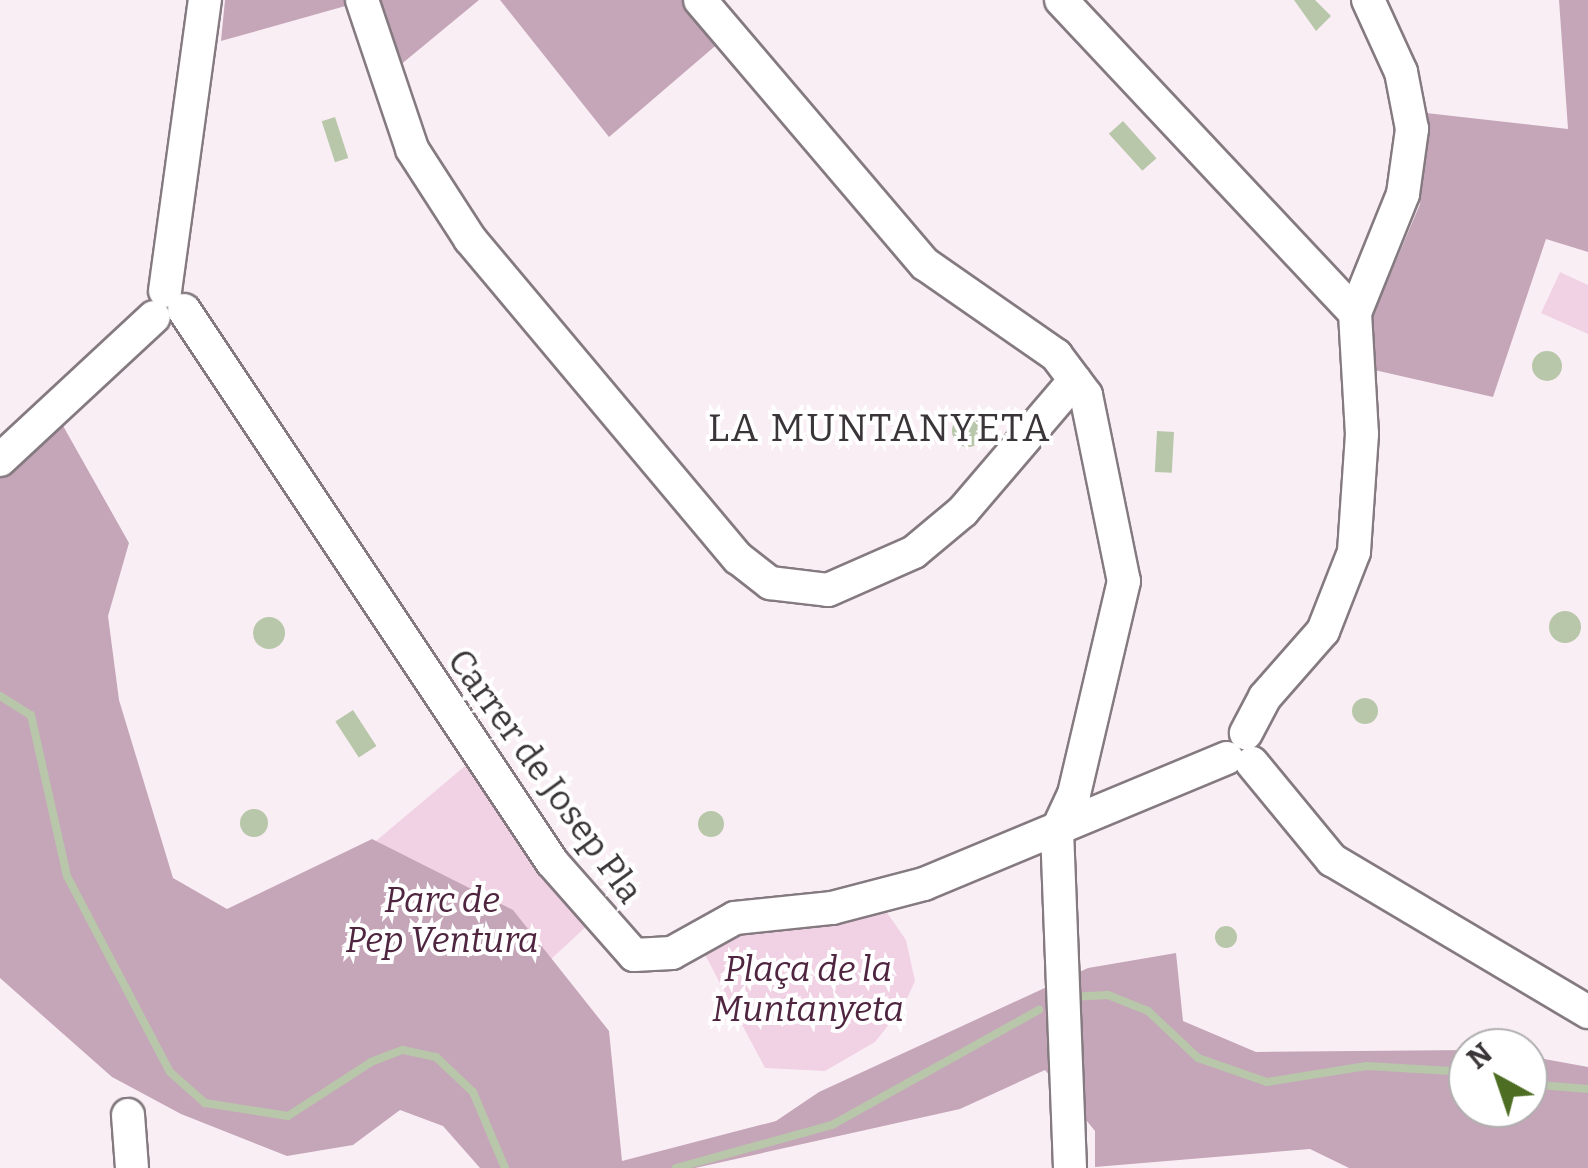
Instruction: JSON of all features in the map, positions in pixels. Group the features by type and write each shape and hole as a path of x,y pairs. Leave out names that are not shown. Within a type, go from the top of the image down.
{"street":[{"path":"0,460 168,306 205,0"},
{"path":"362,0 412,149 470,239 738,558 770,583 828,590 914,552 963,510 1075,380"},
{"path":"700,0 925,264 1056,355 1075,380 1095,424 1124,581 1074,794 1057,830 1070,1168"},
{"path":"1061,0 1355,313"},
{"path":"1368,0 1401,72 1412,129 1402,194 1355,313 1362,434 1354,552 1323,632 1265,697 1242,751 1332,860 1588,1012"},
{"name":"Carrer de Josep Pla","path":"168,306 552,862 634,955 672,953 735,918 876,898 1057,830 1242,751"},
{"path":"128,1115 132,1168"}],"green space":[{"path":"225,0 348,0 349,5 221,41"},
{"path":"374,0 479,0 393,71"},
{"path":"500,0 684,0 721,41 609,137"},
{"path":"1559,0 1588,0 1588,252 1546,239 1493,397 1370,369 1372,318 1420,204 1426,113 1568,129"},
{"path":"1560,272 1588,285 1588,334 1541,313"},
{"path":"53,408 129,543 108,616 119,700 173,878 227,909 372,839 513,910 609,1031 622,1161 776,1121 819,1092 1088,968 1176,953 1183,1021 1256,1052 1448,1050 1448,1128 1548,1128 1548,1060 1588,1067 1588,1168 1349,1168 1310,1149 1095,1167 1095,1131 1045,1070 960,1109 695,1168 480,1168 443,1126 400,1110 353,1145 287,1156 181,1114 112,1077 0,978 0,460"},
{"name":"Parc de Pep Ventura","path":"465,766 590,923 495,1011 274,1086 162,877 223,916 370,846"},
{"name":"Plaça de la Muntanyeta","path":"877,898 906,940 915,981 903,1007 875,1042 825,1071 765,1068 703,951 721,924"}],"shaded area":[{"path":"1294,0 1315,0 1331,16 1316,31"},
{"path":"335,117 348,158 335,162 322,121"},
{"path":"1123,121 1156,158 1142,171 1109,134"},
{"path":"1547,351 1557,356 1562,366 1557,376 1547,381 1537,376 1532,366 1537,356"},
{"path":"968,415 979,420 984,431 979,442 968,447 957,442 952,431 957,420"},
{"path":"1157,431 1174,432 1172,473 1155,472"},
{"path":"1565,611 1576,616 1581,627 1576,638 1565,643 1554,638 1549,627 1554,616"},
{"path":"269,617 280,622 285,633 280,644 269,649 258,644 253,633 258,622"},
{"path":"1365,698 1374,702 1378,711 1374,720 1365,724 1356,720 1352,711 1356,702"},
{"path":"353,710 376,746 359,758 335,721"},
{"path":"254,809 264,813 268,823 264,833 254,837 244,833 240,823 244,813"},
{"path":"711,811 720,815 724,824 720,833 711,837 702,833 698,824 702,815"},
{"path":"1222,926 1230,926 1237,937 1230,948 1222,948 1215,941 1215,933"}],"waterway":[{"path":"0,696 31,715 67,876 170,1072 205,1103 288,1116 371,1062 403,1050 436,1057 473,1092 505,1168"},
{"path":"1070,997 1108,995 1148,1011 1198,1058 1267,1082 1367,1066 1448,1071"},
{"path":"676,1168 832,1125 1039,1010"},
{"path":"1548,1086 1588,1089"}],"district":[{"name":"LA MUNTANYETA","path":"880,429"}]}
